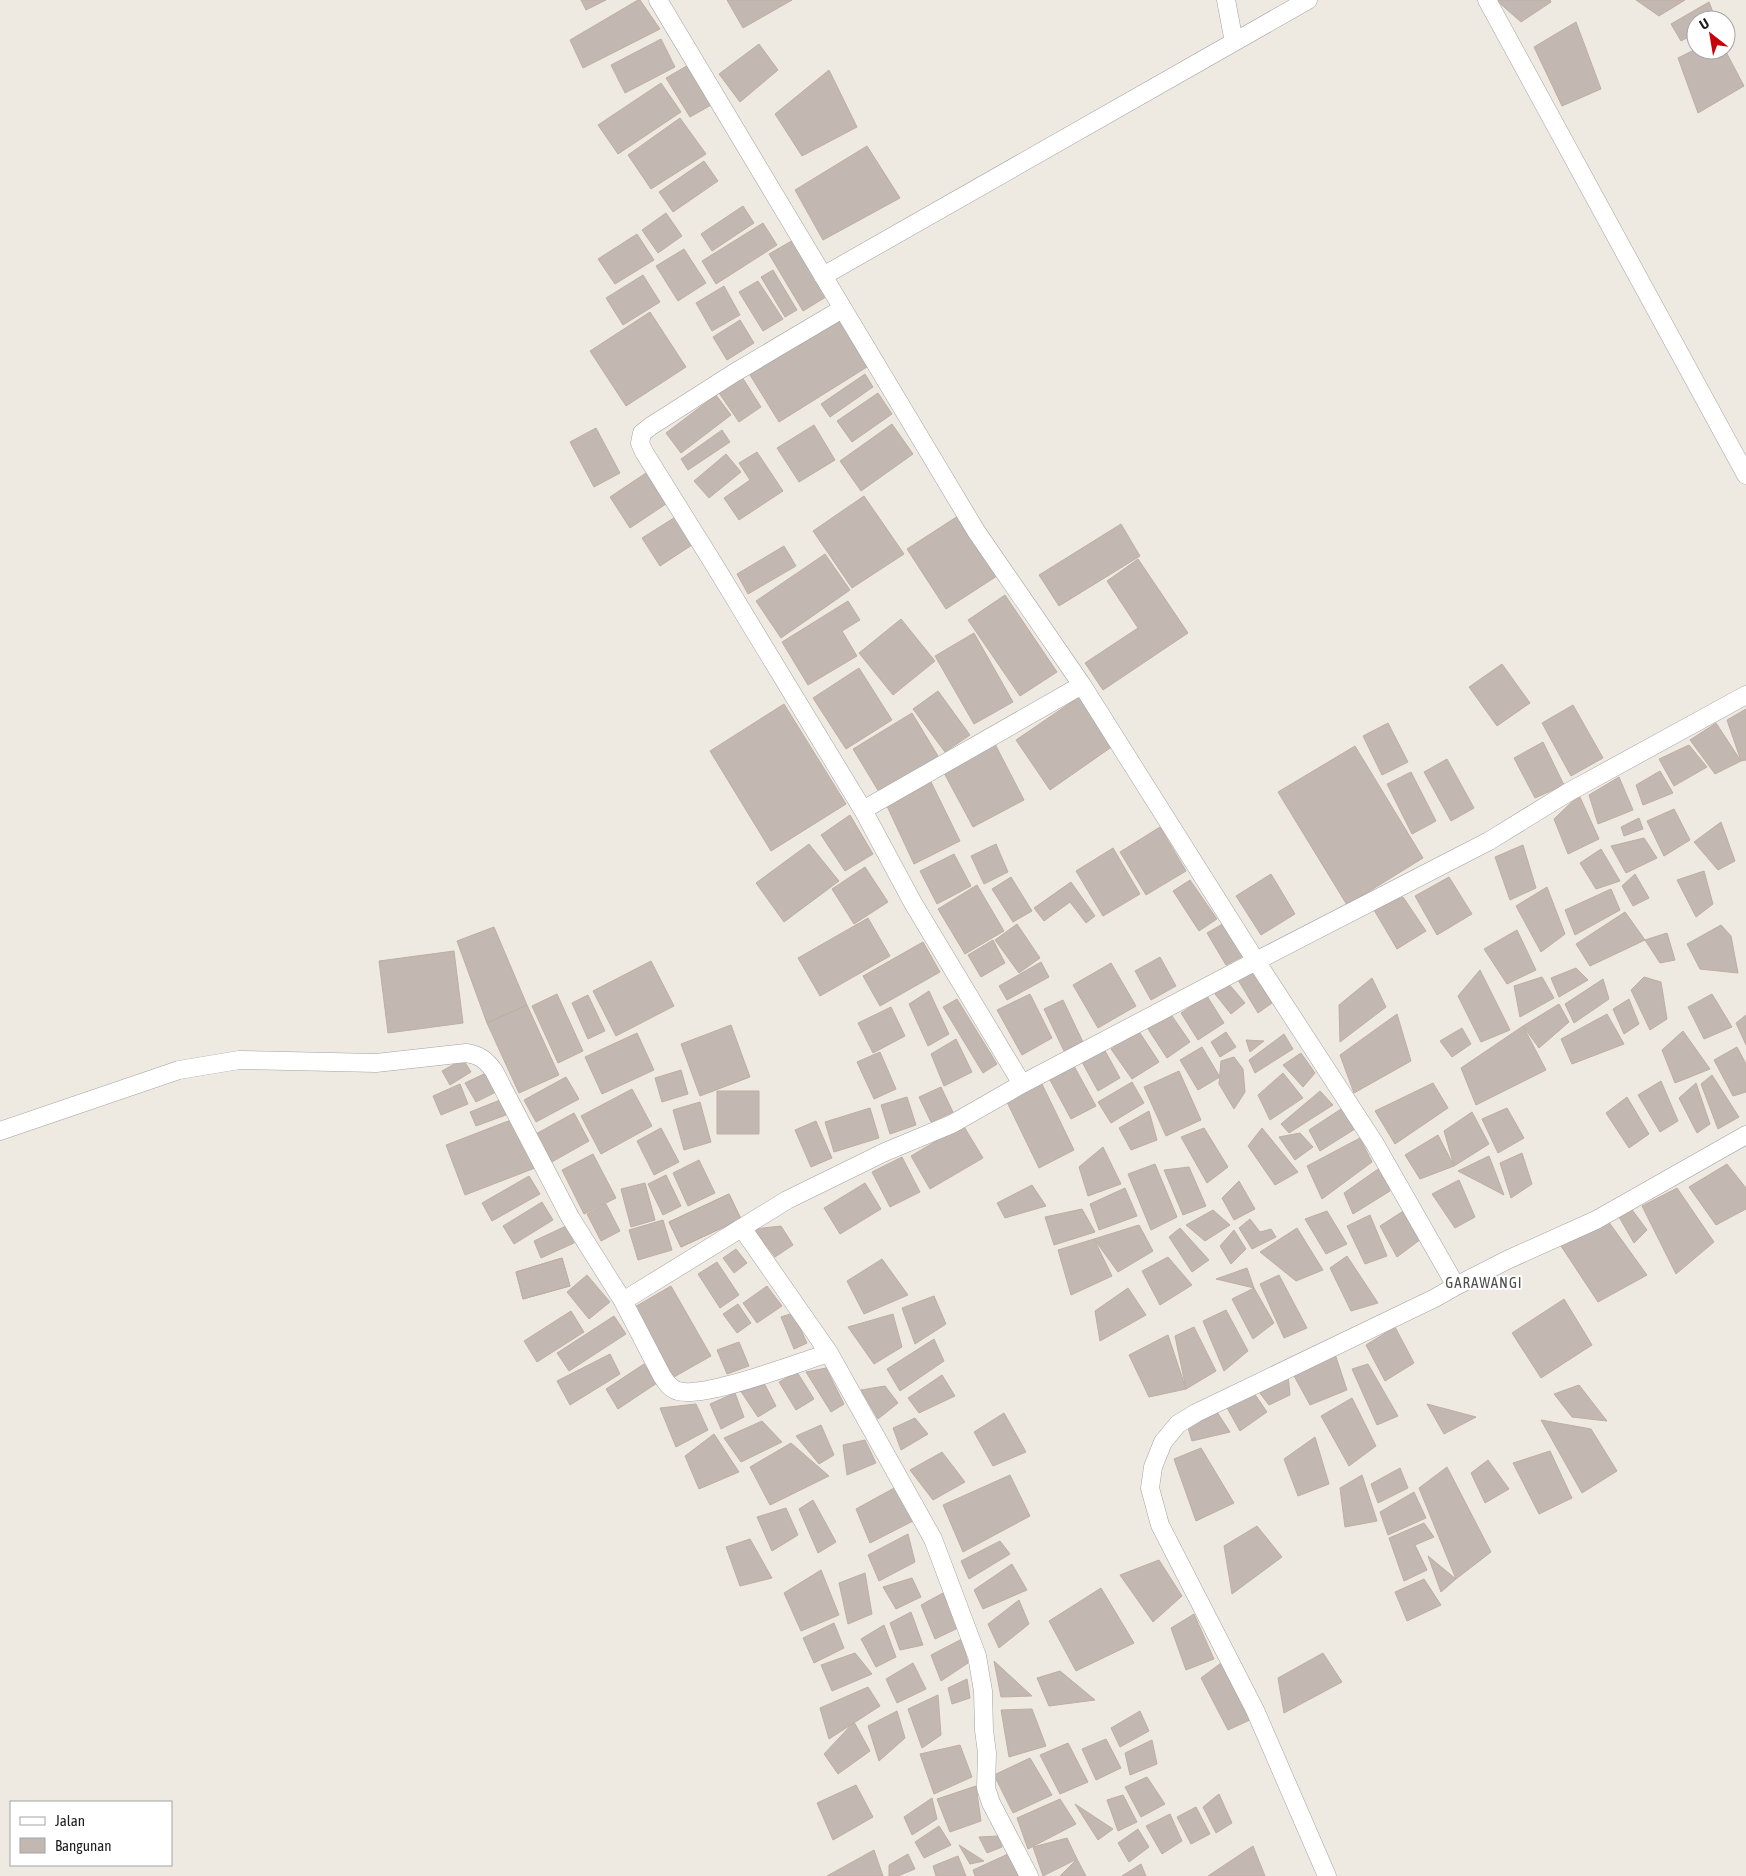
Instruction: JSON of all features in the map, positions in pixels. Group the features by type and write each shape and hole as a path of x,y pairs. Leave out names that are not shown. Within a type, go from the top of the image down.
{"street":[{"path":"658,0 976,531 1082,685 1256,961 1375,1144 1456,1286"},
{"path":"1226,0 1234,42"},
{"path":"823,276 1308,0"},
{"path":"1487,0 1746,475"},
{"path":"842,309 734,373 650,426 644,430 640,437 644,452 716,566 863,810 913,903 1022,1084"},
{"path":"863,810 1082,685"},
{"path":"623,1301 788,1200 885,1152 952,1124 1022,1084 1489,841 1567,793 1746,695"},
{"path":"0,1131 179,1070 231,1061 376,1063 466,1053 476,1055 489,1063 494,1071 570,1217 623,1301 668,1385 676,1391 697,1392 730,1385 829,1352"},
{"path":"1327,1876 1255,1710 1160,1525 1150,1488 1154,1467 1163,1442 1178,1424 1196,1413 1435,1298 1507,1260 1596,1220 1746,1135"},
{"path":"748,1224 829,1352 933,1539 976,1656 983,1691 984,1730 987,1753 986,1788 991,1803 1029,1876"}],"building":[{"path":"581,0 606,0 586,10"},
{"path":"640,0 660,29 583,68 570,40"},
{"path":"727,0 792,0 743,28"},
{"path":"1496,0 1550,0 1551,2 1521,22"},
{"path":"1636,0 1685,0 1659,16"},
{"path":"1709,2 1712,10 1695,10"},
{"path":"1686,15 1686,38 1681,41 1671,24"},
{"path":"1576,22 1601,89 1562,106 1534,47"},
{"path":"661,39 675,67 625,93 611,65"},
{"path":"759,44 778,70 740,102 719,74"},
{"path":"1686,54 1686,60 1730,60 1744,86 1698,113 1678,58"},
{"path":"690,64 713,104 690,117 666,78"},
{"path":"829,70 857,127 802,156 775,114"},
{"path":"661,83 681,112 618,154 598,125"},
{"path":"680,118 706,154 651,189 628,155"},
{"path":"867,146 900,198 823,240 795,190"},
{"path":"704,161 718,181 673,212 659,192"},
{"path":"743,206 754,223 712,251 701,234"},
{"path":"666,213 682,236 658,253 642,230"},
{"path":"763,223 777,245 716,284 702,261"},
{"path":"637,234 654,260 615,284 598,259"},
{"path":"795,239 829,295 803,311 769,254"},
{"path":"684,249 706,283 678,301 656,266"},
{"path":"773,270 797,310 785,317 761,277"},
{"path":"643,275 660,302 623,325 606,298"},
{"path":"758,281 783,319 763,331 739,292"},
{"path":"724,286 740,315 712,331 696,303"},
{"path":"650,312 686,367 626,406 590,351"},
{"path":"740,320 754,343 727,360 713,337"},
{"path":"838,320 867,367 779,422 750,375"},
{"path":"865,374 873,387 830,417 821,404"},
{"path":"742,377 761,407 739,422 719,393"},
{"path":"878,393 892,414 852,442 837,421"},
{"path":"716,395 731,415 681,453 666,433"},
{"path":"892,424 913,454 861,491 840,461"},
{"path":"814,425 835,460 799,482 777,448"},
{"path":"596,428 620,473 594,487 570,442"},
{"path":"722,430 730,442 688,470 681,459"},
{"path":"757,452 783,491 739,520 724,498 750,480 739,463"},
{"path":"726,454 741,472 709,498 694,481"},
{"path":"646,473 666,504 630,528 610,497"},
{"path":"864,496 904,554 852,588 813,531"},
{"path":"677,516 695,543 660,566 642,538"},
{"path":"958,516 997,576 946,609 907,549"},
{"path":"1121,524 1140,556 1059,606 1039,575"},
{"path":"784,546 796,566 748,594 737,574"},
{"path":"825,554 850,590 781,638 756,601"},
{"path":"1138,559 1188,633 1103,690 1085,663 1138,628 1107,581"},
{"path":"1005,595 1057,672 1020,696 968,620"},
{"path":"848,601 860,620 842,631 857,656 808,685 782,642"},
{"path":"901,619 935,661 893,695 859,653"},
{"path":"974,633 1013,702 974,724 935,656"},
{"path":"1502,664 1530,703 1497,726 1469,687"},
{"path":"859,668 892,720 846,749 813,698"},
{"path":"938,691 970,735 945,752 913,709"},
{"path":"1079,697 1113,746 1050,790 1016,740"},
{"path":"784,704 846,804 771,851 710,751"},
{"path":"1573,705 1603,758 1571,776 1542,723"},
{"path":"1746,709 1746,760 1741,761 1727,720"},
{"path":"912,713 938,756 879,792 853,749"},
{"path":"1388,723 1408,762 1382,775 1363,736"},
{"path":"1716,723 1741,761 1715,774 1690,740"},
{"path":"1543,742 1564,785 1535,798 1514,758"},
{"path":"995,744 1024,800 973,827 943,771"},
{"path":"1689,745 1707,767 1674,786 1659,759"},
{"path":"1355,746 1423,858 1347,905 1278,792"},
{"path":"1447,759 1474,808 1451,821 1424,772"},
{"path":"1660,771 1673,793 1643,805 1636,785"},
{"path":"1411,772 1436,821 1412,834 1387,784"},
{"path":"1619,777 1633,810 1598,824 1589,795"},
{"path":"931,782 960,841 914,864 886,804"},
{"path":"1579,795 1599,839 1568,854 1554,819"},
{"path":"1674,809 1690,840 1664,856 1647,821"},
{"path":"850,815 873,854 845,871 821,835"},
{"path":"1639,818 1643,829 1624,836 1621,827"},
{"path":"1721,822 1735,861 1718,870 1694,842"},
{"path":"1160,827 1186,871 1146,895 1120,852"},
{"path":"1644,838 1657,858 1626,873 1611,846"},
{"path":"809,844 839,881 784,922 756,883"},
{"path":"996,844 1008,872 984,884 971,856"},
{"path":"1523,845 1536,888 1510,900 1495,857"},
{"path":"1113,848 1140,894 1103,916 1076,871"},
{"path":"1601,849 1620,881 1596,889 1580,863"},
{"path":"954,854 971,886 937,904 920,871"},
{"path":"865,867 888,902 854,924 832,889"},
{"path":"1704,871 1713,904 1696,917 1677,880"},
{"path":"1271,874 1295,914 1261,935 1236,896"},
{"path":"1635,874 1649,898 1633,906 1622,886"},
{"path":"1011,877 1032,911 1013,922 992,889"},
{"path":"1449,877 1472,914 1437,935 1415,896"},
{"path":"1190,880 1217,919 1199,931 1173,891"},
{"path":"1071,882 1095,916 1086,923 1070,902 1044,921 1034,908"},
{"path":"977,885 1004,931 965,954 938,909"},
{"path":"1547,887 1565,934 1541,952 1516,906"},
{"path":"1611,889 1620,910 1575,935 1565,910"},
{"path":"1403,897 1426,931 1397,949 1374,910"},
{"path":"1625,912 1645,940 1590,966 1576,944"},
{"path":"868,918 890,956 820,996 798,958"},
{"path":"1226,922 1245,955 1226,965 1207,933"},
{"path":"1017,924 1040,958 1019,973 995,940"},
{"path":"1721,925 1731,936 1738,973 1700,969 1687,944"},
{"path":"494,927 527,1005 487,1023 457,941"},
{"path":"1517,930 1536,970 1507,984 1484,949"},
{"path":"1667,933 1675,960 1660,963 1645,940"},
{"path":"993,940 1005,963 981,977 968,955"},
{"path":"923,942 940,972 880,1006 863,976"},
{"path":"454,951 463,1023 388,1033 379,961"},
{"path":"1160,957 1176,986 1151,1000 1135,971"},
{"path":"651,961 674,1006 616,1036 593,991"},
{"path":"1041,962 1049,977 1007,1000 999,986"},
{"path":"1111,963 1136,1006 1098,1028 1073,985"},
{"path":"1576,968 1588,980 1559,997 1551,978"},
{"path":"1251,970 1272,1003 1258,1013 1238,980"},
{"path":"1480,970 1510,1030 1481,1042 1458,996"},
{"path":"1542,977 1554,998 1520,1017 1514,986"},
{"path":"1644,977 1661,982 1667,1019 1650,1030 1631,990"},
{"path":"1372,978 1386,1007 1340,1042 1339,1005"},
{"path":"1603,979 1609,999 1574,1023 1565,1004"},
{"path":"1228,983 1245,1003 1231,1014 1215,994"},
{"path":"929,991 949,1034 928,1046 909,1004"},
{"path":"557,994 583,1051 558,1063 532,1006"},
{"path":"1030,994 1052,1038 1022,1055 997,1010"},
{"path":"1712,994 1732,1027 1704,1039 1688,1007"},
{"path":"588,995 605,1031 588,1039 572,1003"},
{"path":"1207,996 1224,1023 1198,1040 1181,1013"},
{"path":"957,999 997,1064 983,1073 943,1007"},
{"path":"1629,999 1639,1024 1624,1034 1613,1009"},
{"path":"1063,1000 1083,1042 1064,1051 1044,1009"},
{"path":"1559,1004 1569,1022 1539,1048 1523,1026"},
{"path":"527,1005 559,1075 519,1093 487,1023"},
{"path":"891,1007 905,1036 873,1053 858,1023"},
{"path":"1170,1013 1190,1042 1167,1058 1148,1029"},
{"path":"1397,1014 1411,1061 1354,1093 1340,1055"},
{"path":"1607,1014 1624,1044 1572,1064 1561,1039"},
{"path":"1746,1015 1746,1045 1736,1023"},
{"path":"731,1025 750,1077 700,1096 681,1044"},
{"path":"1523,1026 1546,1070 1476,1105 1461,1068"},
{"path":"1462,1028 1471,1044 1452,1057 1440,1041"},
{"path":"1138,1030 1159,1062 1132,1079 1111,1049"},
{"path":"1683,1031 1710,1069 1675,1083 1662,1050"},
{"path":"1226,1032 1236,1047 1220,1057 1211,1042"},
{"path":"637,1033 654,1070 602,1094 585,1057"},
{"path":"1284,1034 1293,1049 1255,1073 1249,1060"},
{"path":"956,1039 972,1072 944,1086 931,1054"},
{"path":"1246,1040 1264,1041 1250,1052"},
{"path":"1202,1047 1220,1077 1198,1090 1180,1060"},
{"path":"1737,1047 1746,1064 1746,1092 1733,1096 1714,1060"},
{"path":"1104,1049 1120,1078 1098,1091 1082,1062"},
{"path":"880,1052 896,1089 874,1099 857,1062"},
{"path":"1301,1053 1315,1073 1303,1087 1283,1065"},
{"path":"1234,1057 1243,1069 1245,1092 1234,1109 1219,1084 1221,1061"},
{"path":"463,1059 471,1072 450,1085 442,1071"},
{"path":"1074,1066 1096,1106 1071,1119 1050,1080"},
{"path":"681,1070 688,1094 662,1102 655,1078"},
{"path":"1179,1071 1201,1120 1166,1136 1144,1087"},
{"path":"488,1072 498,1091 476,1102 465,1083"},
{"path":"1283,1073 1303,1098 1270,1120 1258,1095"},
{"path":"1712,1075 1739,1117 1718,1129 1701,1084"},
{"path":"566,1077 579,1099 536,1122 524,1100"},
{"path":"1661,1081 1678,1121 1660,1132 1638,1095"},
{"path":"1041,1082 1074,1150 1039,1168 1006,1100"},
{"path":"1132,1082 1144,1103 1111,1123 1098,1102"},
{"path":"1433,1083 1448,1108 1395,1144 1375,1111"},
{"path":"1696,1083 1710,1124 1697,1133 1679,1098"},
{"path":"460,1084 468,1104 441,1115 433,1096"},
{"path":"941,1087 953,1112 931,1122 919,1097"},
{"path":"632,1089 652,1126 601,1154 581,1116"},
{"path":"717,1091 759,1091 759,1134 717,1134"},
{"path":"1320,1091 1333,1105 1289,1133 1281,1124"},
{"path":"907,1097 916,1125 890,1134 881,1105"},
{"path":"1627,1097 1649,1134 1629,1148 1606,1113"},
{"path":"500,1100 506,1115 476,1126 470,1112"},
{"path":"700,1102 711,1142 684,1150 673,1110"},
{"path":"870,1108 879,1138 834,1152 825,1122"},
{"path":"1507,1108 1524,1138 1498,1153 1482,1119"},
{"path":"1341,1109 1358,1127 1320,1151 1309,1130"},
{"path":"1149,1111 1157,1140 1131,1150 1119,1128"},
{"path":"1472,1112 1489,1144 1454,1166 1444,1131"},
{"path":"574,1113 589,1141 550,1163 534,1135"},
{"path":"516,1118 535,1168 465,1195 446,1145"},
{"path":"816,1121 832,1158 811,1167 795,1130"},
{"path":"963,1125 983,1158 930,1189 911,1156"},
{"path":"661,1128 679,1162 654,1175 637,1141"},
{"path":"1204,1128 1228,1167 1207,1183 1181,1137"},
{"path":"1262,1128 1298,1172 1275,1185 1248,1146"},
{"path":"1300,1133 1313,1147 1295,1160 1279,1137"},
{"path":"1438,1135 1454,1166 1420,1179 1405,1155"},
{"path":"1360,1138 1372,1162 1322,1199 1307,1166"},
{"path":"1103,1147 1121,1184 1088,1196 1079,1167"},
{"path":"1522,1153 1532,1184 1511,1198 1500,1163"},
{"path":"593,1154 616,1198 584,1214 562,1170"},
{"path":"1489,1156 1504,1195 1458,1171"},
{"path":"902,1157 920,1192 890,1207 872,1172"},
{"path":"699,1160 715,1193 688,1206 673,1173"},
{"path":"1155,1164 1177,1217 1151,1230 1128,1174"},
{"path":"1727,1164 1746,1188 1746,1209 1716,1225 1689,1187"},
{"path":"1189,1167 1206,1206 1183,1215 1164,1170"},
{"path":"1381,1167 1390,1191 1353,1214 1344,1193"},
{"path":"666,1175 681,1206 663,1215 648,1184"},
{"path":"529,1176 540,1194 492,1221 482,1203"},
{"path":"1459,1180 1475,1217 1455,1228 1432,1194"},
{"path":"1239,1181 1255,1209 1234,1220 1222,1198"},
{"path":"645,1183 655,1220 631,1227 621,1189"},
{"path":"865,1183 881,1209 840,1234 824,1208"},
{"path":"1032,1185 1046,1206 1005,1218 997,1203"},
{"path":"1125,1188 1137,1216 1099,1230 1090,1204"},
{"path":"1677,1188 1714,1242 1676,1274 1642,1206"},
{"path":"729,1194 741,1219 681,1247 669,1222"},
{"path":"729,1194 741,1219 681,1247 669,1222"},
{"path":"542,1202 553,1220 514,1244 503,1226"},
{"path":"606,1204 620,1231 601,1241 587,1214"},
{"path":"1630,1207 1647,1230 1634,1243 1619,1217"},
{"path":"1082,1209 1095,1232 1054,1245 1045,1217"},
{"path":"1213,1210 1230,1225 1205,1241 1186,1225"},
{"path":"1405,1210 1421,1239 1397,1257 1380,1226"},
{"path":"1327,1211 1347,1244 1326,1254 1305,1219"},
{"path":"1370,1215 1387,1256 1365,1264 1347,1226"},
{"path":"1250,1219 1260,1232 1271,1229 1276,1237 1252,1249 1239,1228"},
{"path":"663,1220 672,1250 638,1260 629,1230"},
{"path":"1608,1221 1647,1275 1598,1302 1559,1243"},
{"path":"1139,1225 1153,1251 1118,1272 1094,1239"},
{"path":"566,1226 574,1243 541,1258 534,1241"},
{"path":"781,1226 793,1245 775,1257 754,1229"},
{"path":"1180,1228 1209,1260 1192,1272 1169,1237"},
{"path":"1297,1228 1323,1270 1296,1281 1260,1252"},
{"path":"1234,1230 1246,1249 1231,1264 1220,1246"},
{"path":"1094,1239 1112,1276 1071,1295 1058,1250"},
{"path":"736,1249 747,1263 734,1273 723,1258"},
{"path":"1347,1256 1378,1303 1351,1311 1330,1268"},
{"path":"1168,1257 1192,1285 1160,1305 1142,1271"},
{"path":"562,1258 570,1286 523,1299 516,1272"},
{"path":"562,1258 570,1286 523,1299 516,1272"},
{"path":"882,1259 908,1295 864,1314 847,1281"},
{"path":"717,1262 739,1295 720,1308 698,1274"},
{"path":"1247,1268 1254,1288 1216,1279"},
{"path":"587,1275 610,1302 589,1319 567,1292"},
{"path":"1279,1275 1307,1328 1284,1338 1260,1284"},
{"path":"671,1286 711,1356 674,1377 633,1308"},
{"path":"767,1286 782,1306 757,1323 743,1303"},
{"path":"1128,1288 1146,1315 1100,1341 1095,1311"},
{"path":"1254,1288 1274,1323 1253,1339 1232,1299"},
{"path":"934,1296 946,1324 915,1344 902,1308"},
{"path":"1564,1299 1592,1345 1541,1378 1512,1333"},
{"path":"738,1304 751,1323 737,1333 723,1314"},
{"path":"1226,1310 1248,1351 1224,1371 1203,1321"},
{"path":"571,1311 584,1332 537,1362 524,1341"},
{"path":"793,1313 807,1343 794,1349 781,1317"},
{"path":"893,1314 902,1347 874,1364 848,1327"},
{"path":"614,1316 626,1334 569,1371 557,1353"},
{"path":"1194,1327 1216,1371 1186,1389 1175,1336"},
{"path":"1395,1327 1414,1363 1385,1381 1366,1345"},
{"path":"1168,1335 1186,1389 1149,1397 1129,1355"},
{"path":"934,1339 944,1361 900,1391 887,1369"},
{"path":"739,1342 749,1366 727,1374 717,1350"},
{"path":"610,1354 620,1374 570,1405 557,1381"},
{"path":"1335,1354 1347,1390 1310,1405 1293,1374"},
{"path":"644,1364 657,1383 618,1409 606,1389"},
{"path":"1368,1364 1398,1416 1377,1425 1352,1369"},
{"path":"826,1368 844,1404 831,1412 806,1372"},
{"path":"797,1372 814,1399 796,1410 779,1382"},
{"path":"942,1375 955,1396 919,1413 908,1398"},
{"path":"1288,1375 1290,1395 1269,1405 1259,1392"},
{"path":"764,1383 776,1406 758,1417 740,1390"},
{"path":"1579,1385 1607,1421 1572,1417 1554,1394"},
{"path":"885,1386 898,1403 878,1419 861,1390"},
{"path":"735,1393 744,1417 721,1429 710,1404"},
{"path":"1254,1393 1267,1412 1240,1431 1226,1406"},
{"path":"1352,1398 1376,1446 1349,1466 1321,1416"},
{"path":"696,1404 708,1430 676,1447 660,1408"},
{"path":"1427,1404 1476,1417 1444,1434"},
{"path":"1217,1412 1230,1432 1192,1441 1188,1428"},
{"path":"1004,1413 1026,1452 993,1466 974,1432"},
{"path":"915,1418 928,1434 901,1450 893,1428"},
{"path":"1541,1420 1591,1429 1617,1471 1582,1493"},
{"path":"762,1421 782,1442 741,1462 724,1438"},
{"path":"821,1425 834,1455 819,1464 796,1436"},
{"path":"714,1434 739,1472 699,1489 685,1456"},
{"path":"1315,1437 1329,1484 1298,1496 1284,1459"},
{"path":"865,1440 876,1463 847,1475 843,1445"},
{"path":"791,1443 829,1476 770,1505 750,1467"},
{"path":"1201,1448 1234,1503 1196,1521 1174,1459"},
{"path":"1550,1451 1572,1498 1539,1514 1513,1463"},
{"path":"942,1452 965,1482 933,1500 910,1470"},
{"path":"1488,1460 1509,1489 1485,1503 1471,1473"},
{"path":"1447,1467 1491,1552 1456,1579 1419,1488"},
{"path":"1400,1468 1408,1488 1378,1503 1371,1484"},
{"path":"1010,1475 1030,1516 963,1552 943,1505"},
{"path":"1362,1475 1377,1521 1345,1527 1340,1488"},
{"path":"896,1487 913,1521 870,1543 856,1509"},
{"path":"1414,1492 1426,1518 1388,1535 1380,1512"},
{"path":"813,1500 836,1542 818,1553 799,1509"},
{"path":"786,1508 798,1535 772,1551 757,1517"},
{"path":"1424,1523 1434,1537 1415,1545 1427,1570 1404,1581 1389,1538"},
{"path":"1257,1526 1282,1557 1232,1594 1224,1546"},
{"path":"908,1534 915,1562 879,1581 868,1555"},
{"path":"750,1539 772,1578 740,1586 726,1547"},
{"path":"1000,1541 1010,1554 969,1579 961,1561"},
{"path":"1428,1556 1456,1579 1441,1592"},
{"path":"1159,1560 1182,1596 1153,1622 1120,1575"},
{"path":"1012,1564 1027,1590 983,1609 974,1590"},
{"path":"821,1570 839,1615 801,1631 784,1593"},
{"path":"865,1573 872,1614 848,1624 839,1583"},
{"path":"912,1578 921,1597 896,1609 883,1587"},
{"path":"1424,1579 1441,1605 1407,1621 1395,1592"},
{"path":"1101,1588 1134,1643 1076,1671 1049,1621"},
{"path":"943,1593 958,1628 935,1639 921,1605"},
{"path":"1019,1600 1029,1624 999,1648 988,1624"},
{"path":"911,1612 923,1645 900,1650 890,1623"},
{"path":"1194,1614 1214,1659 1186,1670 1171,1628"},
{"path":"834,1623 844,1648 814,1663 803,1638"},
{"path":"884,1625 896,1657 876,1667 861,1639"},
{"path":"962,1639 968,1663 941,1681 931,1655"},
{"path":"855,1653 872,1674 832,1691 821,1665"},
{"path":"1323,1653 1342,1682 1284,1713 1278,1678"},
{"path":"994,1661 1032,1696 1001,1697"},
{"path":"913,1663 926,1689 897,1703 886,1679"},
{"path":"1221,1663 1250,1720 1228,1730 1201,1678"},
{"path":"1060,1671 1095,1700 1049,1706 1037,1678"},
{"path":"967,1679 970,1698 952,1704 948,1688"},
{"path":"868,1687 880,1706 829,1739 820,1708"},
{"path":"938,1695 941,1735 922,1748 908,1709"},
{"path":"1032,1709 1046,1746 1009,1757 1001,1710"},
{"path":"897,1711 905,1738 879,1761 868,1726"},
{"path":"1140,1711 1149,1731 1120,1747 1111,1728"},
{"path":"854,1722 870,1751 838,1774 824,1754"},
{"path":"1106,1739 1121,1768 1096,1780 1082,1749"},
{"path":"1152,1740 1157,1764 1130,1775 1125,1753"},
{"path":"1068,1743 1088,1782 1060,1794 1040,1755"},
{"path":"960,1745 972,1777 934,1794 920,1754"},
{"path":"1030,1758 1052,1795 1013,1813 994,1775"},
{"path":"1147,1777 1165,1804 1141,1817 1125,1787"},
{"path":"856,1785 873,1817 833,1840 817,1803"},
{"path":"976,1786 981,1821 950,1832 937,1799"},
{"path":"1219,1794 1232,1823 1216,1833 1203,1807"},
{"path":"1123,1795 1137,1822 1118,1831 1107,1800"},
{"path":"932,1798 937,1819 912,1835 904,1817"},
{"path":"1060,1799 1076,1824 1028,1849 1017,1818"},
{"path":"1075,1804 1113,1829 1098,1840"},
{"path":"1196,1807 1210,1834 1191,1844 1177,1817"},
{"path":"1170,1814 1182,1841 1162,1854 1146,1826"},
{"path":"939,1826 951,1845 924,1858 915,1842"},
{"path":"1138,1829 1149,1847 1129,1862 1118,1843"},
{"path":"999,1836 1002,1847 987,1853 979,1837"},
{"path":"1067,1838 1077,1859 1043,1876 1033,1847"},
{"path":"959,1845 984,1861 970,1864"},
{"path":"1253,1846 1265,1876 1208,1876"},
{"path":"874,1850 883,1876 827,1876"},
{"path":"908,1854 915,1869 898,1876 889,1876 889,1865"},
{"path":"1008,1854 1020,1876 975,1876 973,1870"},
{"path":"958,1856 966,1876 936,1876 933,1866"},
{"path":"1077,1859 1086,1876 1060,1876"},
{"path":"1141,1864 1146,1876 1122,1876"}],"district":[{"name":"GARAWANGI","path":"1484,1283"}]}
